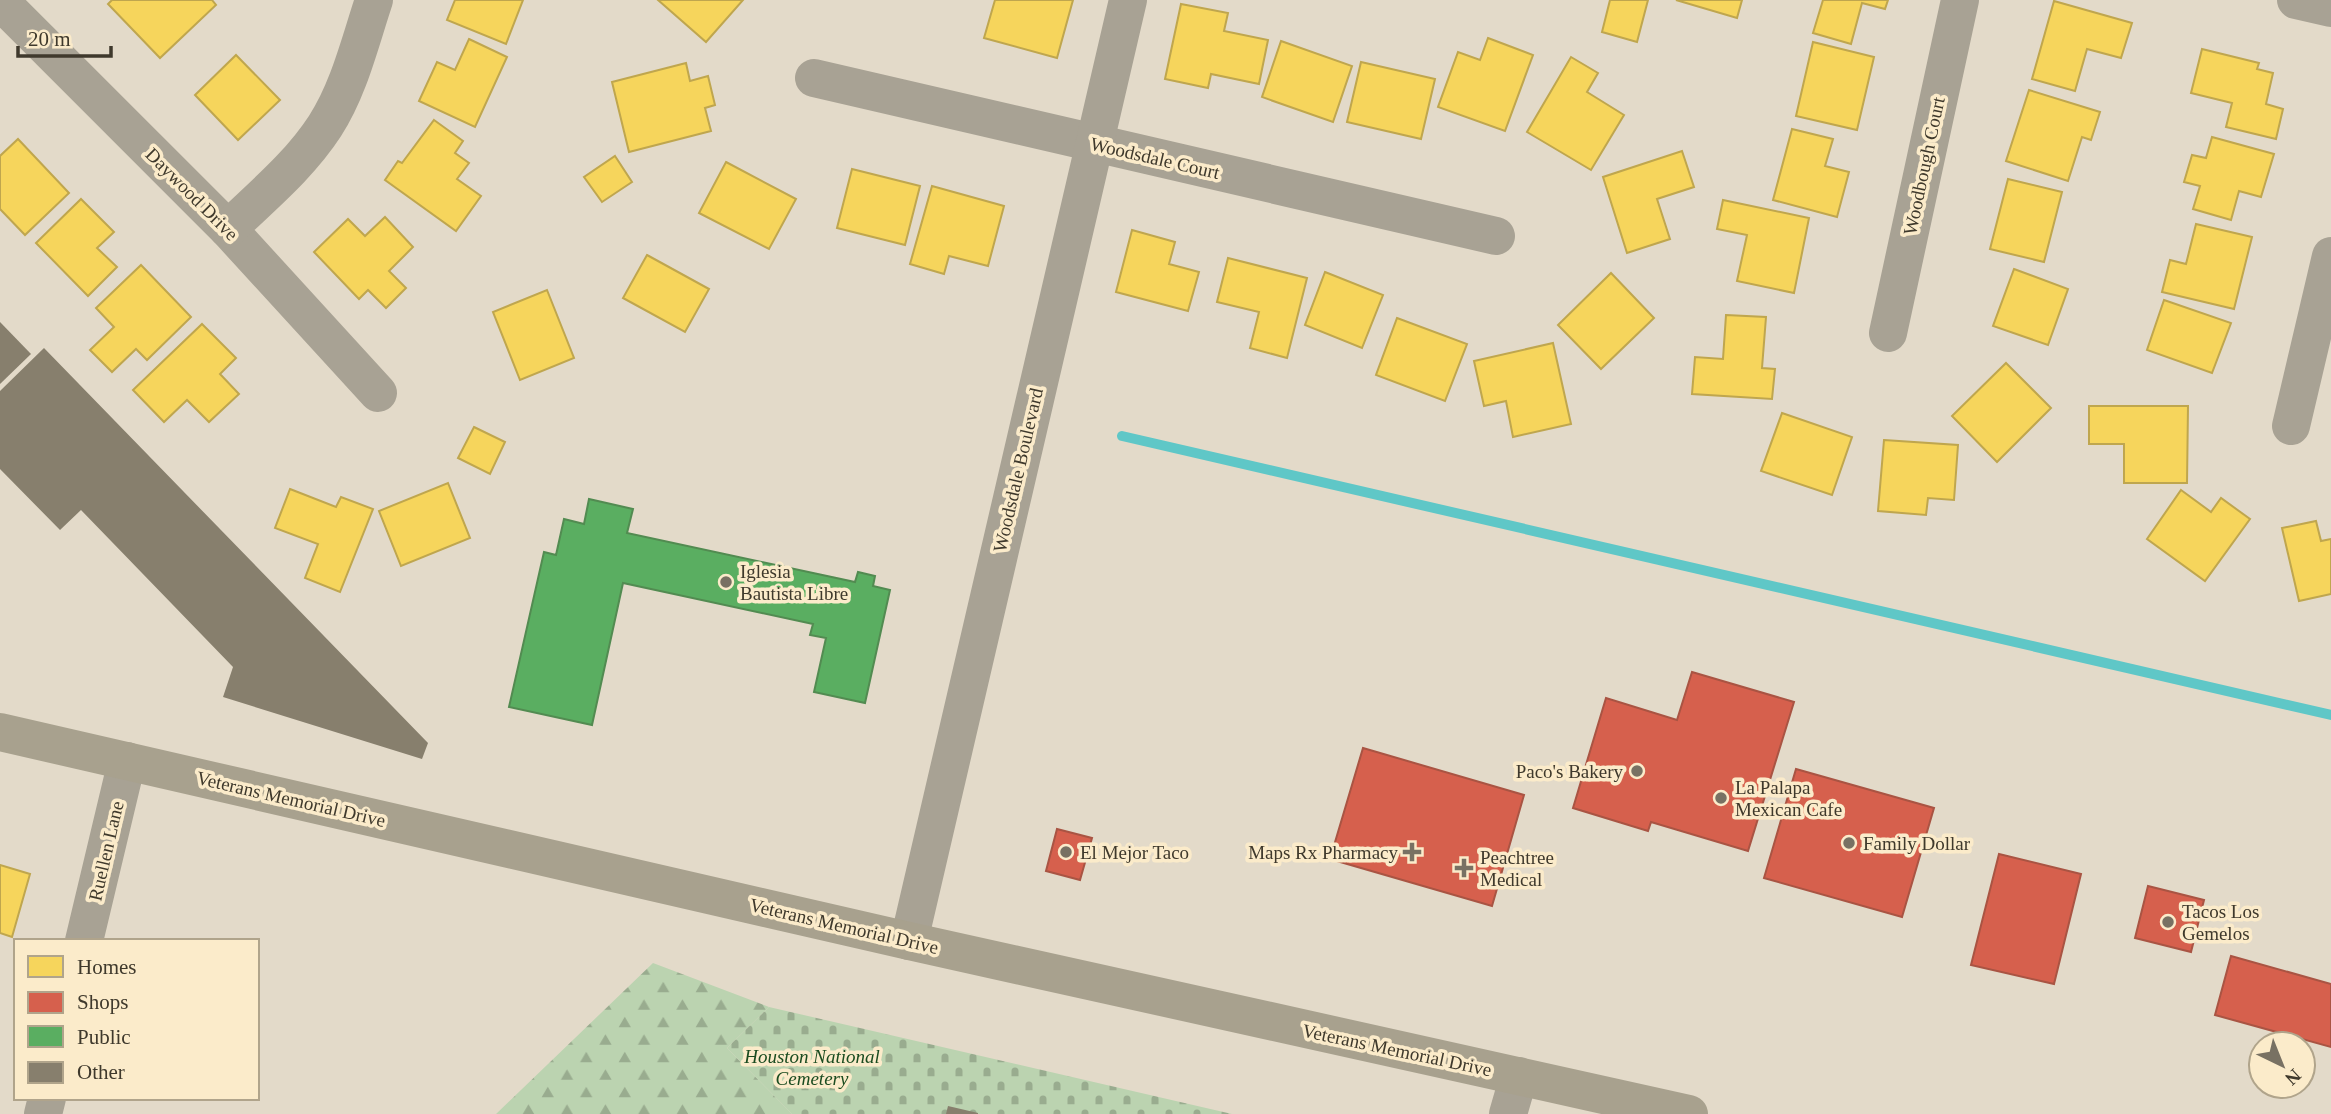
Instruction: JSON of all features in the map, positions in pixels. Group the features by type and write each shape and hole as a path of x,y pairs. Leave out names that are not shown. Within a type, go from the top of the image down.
{"main road":[{"name":"Veterans Memorial Drive","path":"0,732 909,941 1689,1114"}],"street":[{"path":"228,229 297,164 326,125 348,76 374,0"},
{"name":"Woodsdale Boulevard","path":"909,941 1128,0"},
{"name":"Woodbough Court","path":"1888,333 1961,0"},
{"path":"2296,0 2331,8"},
{"name":"Daywood Drive","path":"0,1 228,229 378,393"},
{"name":"Woodsdale Court","path":"814,78 1093,145 1496,236"},
{"path":"2291,426 2331,256"},
{"name":"Ruellen Lane","path":"84,939 127,761"},
{"path":"1508,1114 1519,1076"}],"green space":[{"path":"653,963 769,1007 727,1048 792,1114 496,1114"},
{"name":"Houston National Cemetery","path":"769,1007 1232,1114 792,1114 727,1048"}],"building: Homes":[{"path":"112,0 212,0 216,5 160,58 108,4"},
{"path":"455,0 523,0 506,44 447,20"},
{"path":"658,0 743,0 706,42"},
{"path":"995,0 1073,0 1057,58 984,38"},
{"path":"1610,0 1648,0 1637,42 1602,32"},
{"path":"1676,0 1742,0 1737,18"},
{"path":"1823,0 1888,0 1885,9 1862,3 1851,44 1813,33"},
{"path":"2054,1 2132,23 2121,58 2087,49 2075,91 2032,79"},
{"path":"1181,4 1228,13 1224,31 1268,40 1259,84 1211,74 1208,88 1165,79"},
{"path":"1488,38 1533,55 1505,131 1438,107 1458,52 1480,60"},
{"path":"469,39 507,57 475,127 419,101 437,62 455,70"},
{"path":"1281,41 1352,66 1333,122 1262,97"},
{"path":"1813,42 1874,57 1857,130 1796,116"},
{"path":"2202,49 2259,63 2257,69 2273,73 2266,104 2283,109 2276,139 2226,127 2232,103 2191,93"},
{"path":"236,55 280,100 238,140 195,95"},
{"path":"1571,57 1598,73 1587,92 1624,115 1591,170 1527,132"},
{"path":"1361,62 1435,79 1421,139 1347,122"},
{"path":"686,63 690,81 708,76 715,105 705,108 711,131 629,152 612,82"},
{"path":"2029,90 2100,112 2091,140 2082,137 2068,181 2006,161"},
{"path":"434,120 463,141 455,153 469,163 457,179 481,196 456,231 385,180 398,161 402,163"},
{"path":"1792,129 1833,139 1825,166 1849,172 1837,217 1773,200"},
{"path":"2212,137 2274,154 2261,197 2239,191 2231,220 2193,209 2200,186 2184,182 2192,155 2206,158"},
{"path":"18,139 69,193 25,235 0,209 0,156"},
{"path":"1682,151 1694,187 1657,199 1670,239 1627,253 1603,177"},
{"path":"615,156 632,182 602,202 584,177"},
{"path":"726,162 796,199 769,249 699,213"},
{"path":"852,169 920,186 905,245 837,228"},
{"path":"2008,179 2062,192 2044,262 1990,249"},
{"path":"932,186 1004,206 988,266 949,256 944,274 910,264"},
{"path":"81,199 114,232 97,248 117,267 88,296 36,243"},
{"path":"1723,200 1809,218 1794,293 1737,281 1747,235 1717,229"},
{"path":"385,217 413,247 389,271 406,288 386,308 368,290 359,299 314,252 348,219 365,236"},
{"path":"2196,224 2252,237 2234,309 2162,292 2170,260 2186,264"},
{"path":"1132,230 1175,242 1169,264 1199,272 1188,311 1116,292"},
{"path":"647,255 709,289 685,332 623,298"},
{"path":"1228,258 1307,278 1287,358 1250,348 1259,312 1217,302"},
{"path":"141,265 191,317 147,360 136,349 112,372 90,350 114,327 96,308"},
{"path":"2014,269 2068,289 2048,345 1993,326"},
{"path":"1325,272 1383,295 1362,348 1305,325"},
{"path":"1611,273 1654,318 1601,369 1558,325"},
{"path":"547,290 574,358 520,380 493,312"},
{"path":"2164,300 2231,323 2212,373 2147,350"},
{"path":"1726,315 1766,317 1762,368 1775,369 1772,399 1692,394 1695,357 1723,359"},
{"path":"1397,318 1467,344 1445,401 1376,375"},
{"path":"202,324 236,358 220,374 239,394 209,422 187,400 164,422 133,390"},
{"path":"1553,343 1571,424 1513,437 1506,401 1484,406 1474,361"},
{"path":"2006,363 2051,408 1997,462 1952,416"},
{"path":"2089,406 2188,406 2187,483 2124,483 2124,444 2089,444"},
{"path":"1782,413 1852,437 1832,495 1761,471"},
{"path":"474,427 505,442 490,474 458,458"},
{"path":"1884,440 1958,445 1954,500 1928,498 1926,515 1878,511"},
{"path":"448,483 470,538 401,566 379,511"},
{"path":"290,489 336,507 341,497 373,509 340,592 305,578 318,544 275,528"},
{"path":"2181,490 2211,512 2221,498 2250,519 2205,581 2147,539"},
{"path":"2316,521 2321,541 2331,539 2331,594 2299,601 2282,528"},
{"path":"0,865 30,874 12,937 0,933"}],"building: Shops":[{"path":"1692,672 1794,702 1748,851 1651,822 1648,831 1573,808 1606,698 1677,720"},
{"path":"1363,748 1524,795 1492,906 1330,859"},
{"name":"Family Dollar","path":"1796,769 1934,808 1902,917 1764,878"},
{"path":"1057,829 1092,838 1080,880 1046,871"},
{"path":"1999,854 2081,874 2054,984 1971,965"},
{"path":"2148,886 2204,900 2191,952 2135,938"},
{"path":"2231,956 2331,984 2331,1047 2317,1043 2317,1030 2269,1030 2215,1015"}],"building: Public":[{"path":"589,499 633,509 627,533 855,582 858,572 875,576 873,586 890,590 865,703 814,692 826,638 810,635 813,624 623,583 592,725 509,707 544,552 556,555 564,519 584,524"}],"building: Other":[{"path":"0,322 31,354 0,384"},
{"path":"44,348 428,743 422,759 223,697 233,667 81,510 60,530 0,469 0,391"},
{"path":"948,1106 978,1113 978,1114 946,1114"}],"waterway":[{"path":"1122,436 2331,715"}],"place":[{"name":"Iglesia Bautista Libre","path":"726,582"},
{"name":"Paco's Bakery","path":"1637,771"},
{"name":"La Palapa Mexican Cafe","path":"1721,798"},
{"name":"Family Dollar","path":"1849,843"},
{"name":"El Mejor Taco","path":"1066,852"},
{"name":"Maps Rx Pharmacy","path":"1412,852"},
{"name":"Peachtree Medical","path":"1464,868"},
{"name":"Tacos Los Gemelos","path":"2168,922"}]}
